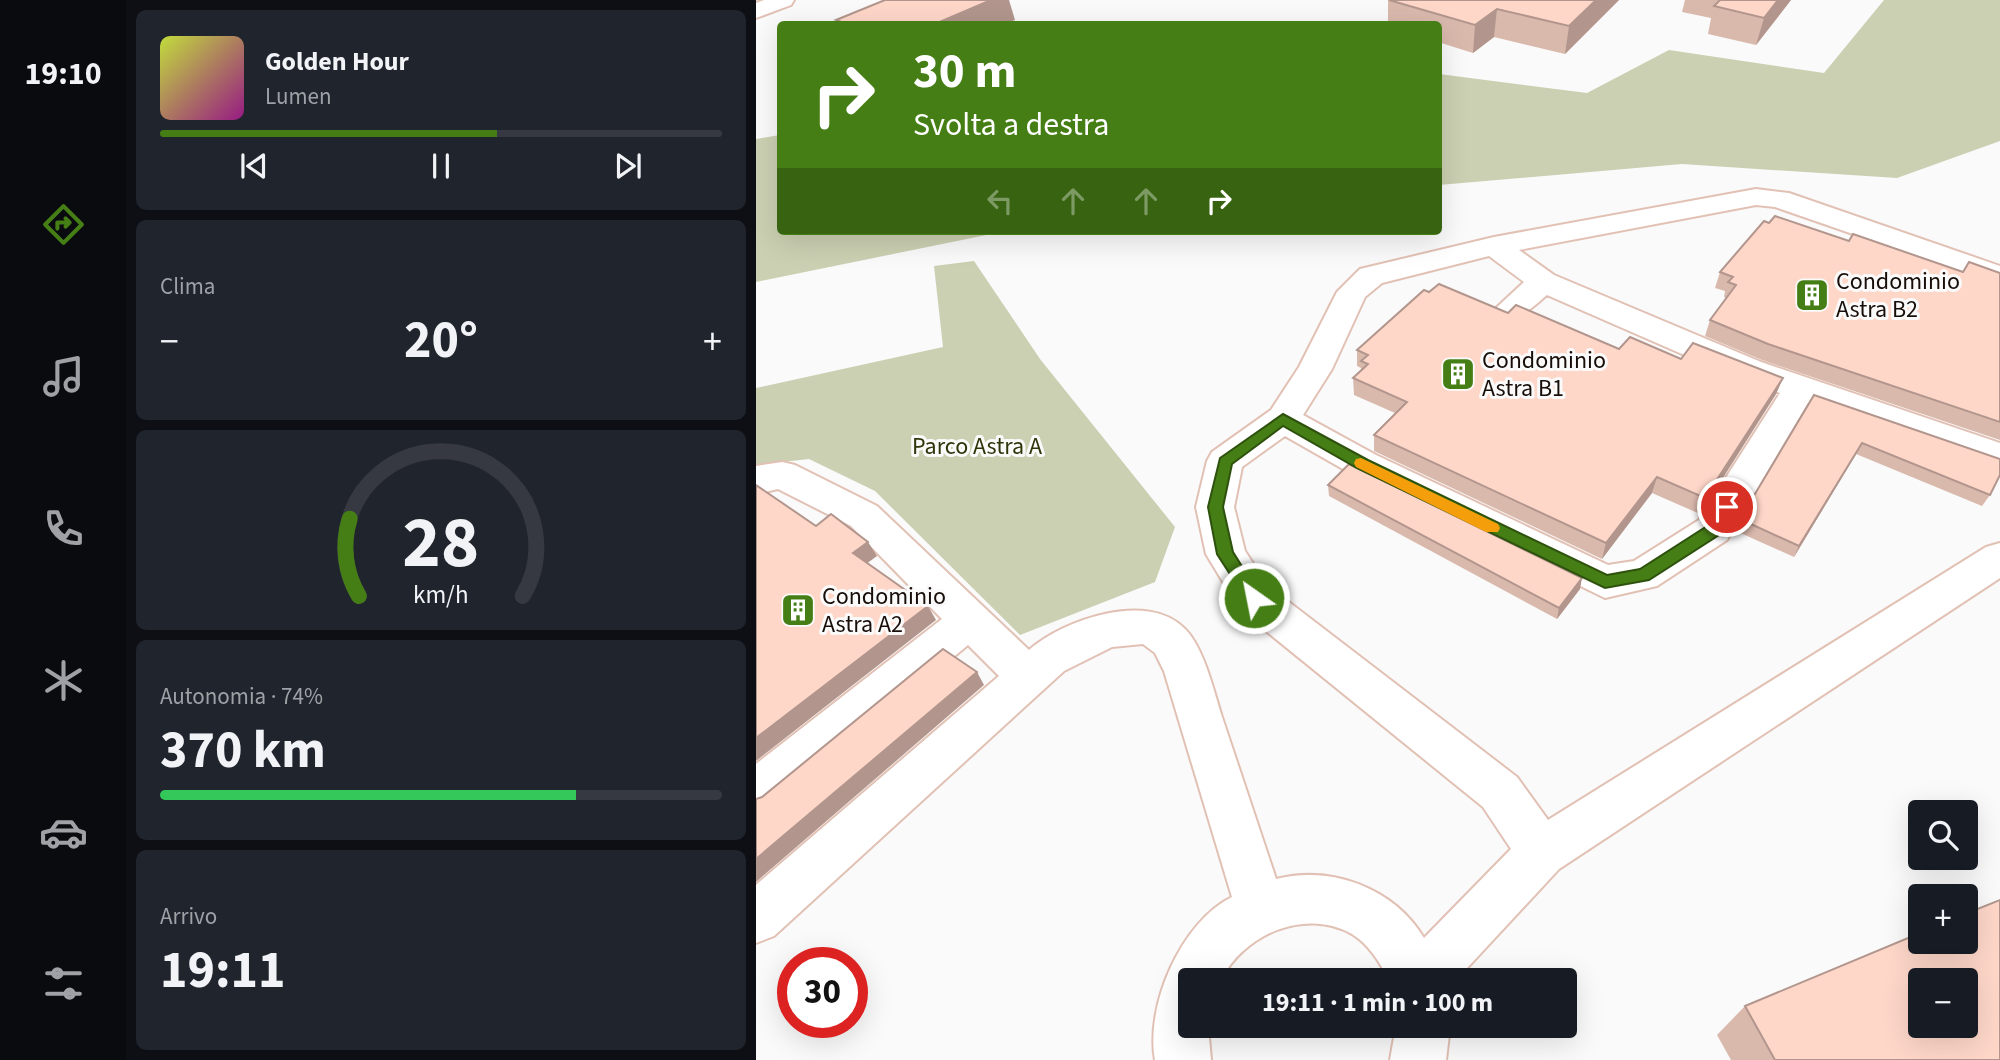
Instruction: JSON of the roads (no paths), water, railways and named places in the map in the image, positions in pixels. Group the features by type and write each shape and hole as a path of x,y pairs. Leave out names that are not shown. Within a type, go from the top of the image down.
{"street":[{"path":"756,11 783,0"},
{"path":"1542,852 1500,792 1254,598 1226,554 1215,507 1225,461 1283,419 1315,369 1352,292 1371,276 1494,246 1756,197 1779,198 2000,276"},
{"path":"1494,246 1543,282 1749,370 2000,457"},
{"path":"1511,309 1543,282"},
{"path":"1283,419 1363,464 1605,582 1643,575 1713,530 1800,388"},
{"path":"756,480 782,475 864,516 1028,677"},
{"path":"1431,968 1542,852 2000,558"},
{"path":"756,792 970,621"},
{"path":"756,918 1049,657 1082,640 1119,626 1150,628 1170,641 1185,671 1260,908"},
{"path":"1198,968 1226,930 1260,908 1298,898 1337,901 1371,917 1400,945 1412,968"},
{"path":"1174,1057 1178,1036"},
{"path":"1418,1060 1421,1038"}],"place":[{"name":"Condominio Astra B2","path":"1812,295"},
{"name":"Condominio Astra B1","path":"1458,374"},
{"name":"Condominio Astra A2","path":"798,610"}],"park label":[{"name":"Parco Astra A","path":"977,446"}]}
